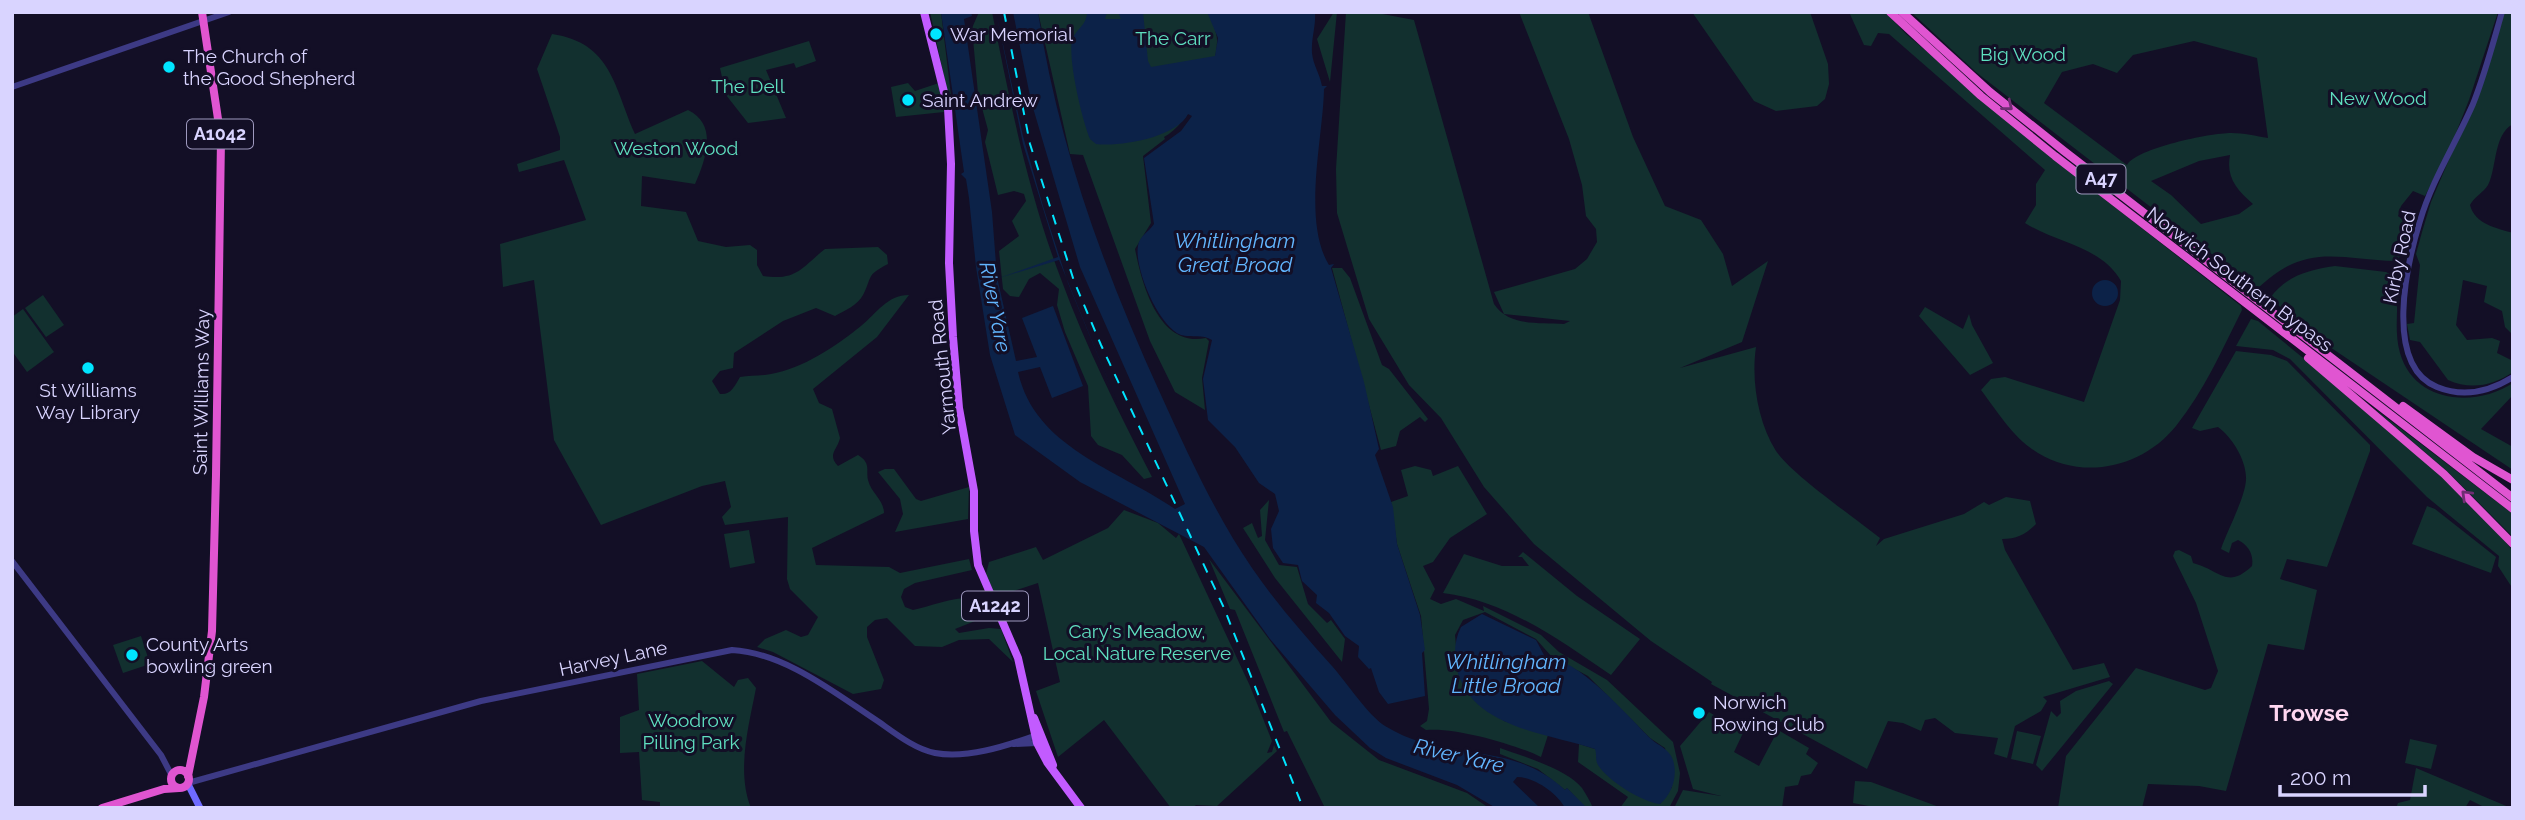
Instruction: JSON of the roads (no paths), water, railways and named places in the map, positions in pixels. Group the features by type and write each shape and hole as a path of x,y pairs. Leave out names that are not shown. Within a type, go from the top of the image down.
{"highway":[{"name":"Norwich Southern Bypass","path":"1890,12 2002,113 2513,509"},
{"name":"Norwich Southern Bypass","path":"1902,12 1990,92 2513,498"},
{"name":"Saint Williams Way","path":"186,783 204,697 212,631 216,475 221,139 203,17"},
{"name":"A47","path":"2195,264 2379,417 2468,497 2513,544"},
{"name":"A47","path":"2306,338 2473,457 2513,480"},
{"path":"164,789 175,774 190,763"},
{"path":"175,774 174,786 186,783"},
{"path":"175,774 186,783"},
{"path":"102,808 186,783"}],"main road":[{"name":"Yarmouth Road","path":"924,12 947,108 951,164 948,247 953,337 959,408 974,491 976,554 984,584 1013,646 1039,738"},
{"name":"A1242","path":"1039,738 1057,774 1081,808"},
{"path":"186,783 200,808"}],"street":[{"path":"12,87 203,17 229,12"},
{"name":"Kirby Road","path":"2502,12 2473,103 2420,220 2406,283 2403,322 2411,362 2431,385 2453,392 2476,393 2513,377"},
{"path":"12,561 175,774"},
{"name":"Harvey Lane","path":"186,783 481,701 732,650 767,658 831,690 925,750 950,754 1039,738"}],"water":[{"name":"River Yare","path":"941,12 971,12 972,16 964,19 992,212 997,277 1016,361 1037,357 1022,318 1053,306 1083,386 1052,398 1040,367 1018,372 1027,398 1042,420 1060,438 1104,468 1175,509 1185,504 1080,267 1031,101 1013,12 1038,12 1058,111 1071,159 1121,302 1203,483 1226,526 1261,581 1365,707 1385,726 1409,738 1432,745 1500,757 1522,764 1544,774 1565,790 1567,788 1587,808 1565,808 1557,797 1544,787 1517,777 1513,782 1540,808 1496,808 1457,785 1386,758 1370,748 1335,715 1270,639 1204,547 1080,482 1015,435 990,355 966,179 961,174 964,172"},
{"path":"996,12 1023,136 1066,278 1059,260 999,278 1058,257 1023,144"},
{"name":"Whitlingham Great Broad","path":"1087,12 1107,12 1105,19 1121,19 1118,12 1143,12 1148,61 1151,67 1215,56 1218,38 1207,12 1315,12 1313,57 1322,86 1327,86 1324,89 1316,179 1317,226 1321,247 1329,265 1334,264 1331,268 1364,382 1379,449 1375,455 1393,507 1397,544 1420,615 1425,650 1422,653 1425,696 1388,704 1379,692 1371,668 1358,657 1359,646 1345,636 1329,613 1316,603 1317,595 1302,581 1298,565 1283,563 1273,548 1271,529 1279,511 1275,494 1259,483 1235,447 1208,420 1203,379 1212,340 1181,335 1164,321 1144,282 1138,256 1140,239 1154,224 1144,158 1181,131 1192,116 1188,114 1173,129 1147,139 1107,145 1096,144 1090,139 1077,90 1071,50 1072,41 1085,21"},
{"path":"2105,280 2114,284 2118,293 2114,302 2105,306 2096,302 2092,293 2096,284"},
{"name":"Whitlingham Little Broad","path":"1482,614 1536,640 1545,657 1558,660 1587,677 1669,753 1674,766 1673,784 1660,804 1635,795 1609,778 1598,765 1595,749 1513,725 1478,704 1465,689 1457,669 1455,648 1461,627"}],"railway":[{"path":"1004,12 1030,144 1074,281 1101,345 1224,608 1303,808"}],"place":[{"name":"War Memorial","path":"936,34"},
{"name":"The Church of the Good Shepherd","path":"169,67"},
{"name":"Saint Andrew","path":"908,100"},
{"name":"St Williams Way Library","path":"88,368"},
{"name":"County Arts bowling green","path":"132,655"},
{"name":"Norwich Rowing Club","path":"1699,713"}],"district":[{"name":"Trowse","path":"2309,713"}],"park label":[{"name":"The Carr","path":"1173,38"},
{"name":"Big Wood","path":"2023,54"},
{"name":"The Dell","path":"748,86"},
{"name":"New Wood","path":"2378,98"},
{"name":"Weston Wood","path":"676,148"},
{"name":"Cary's Meadow, Local Nature Reserve","path":"1137,642"},
{"name":"Woodrow Pilling Park","path":"691,731"}]}
